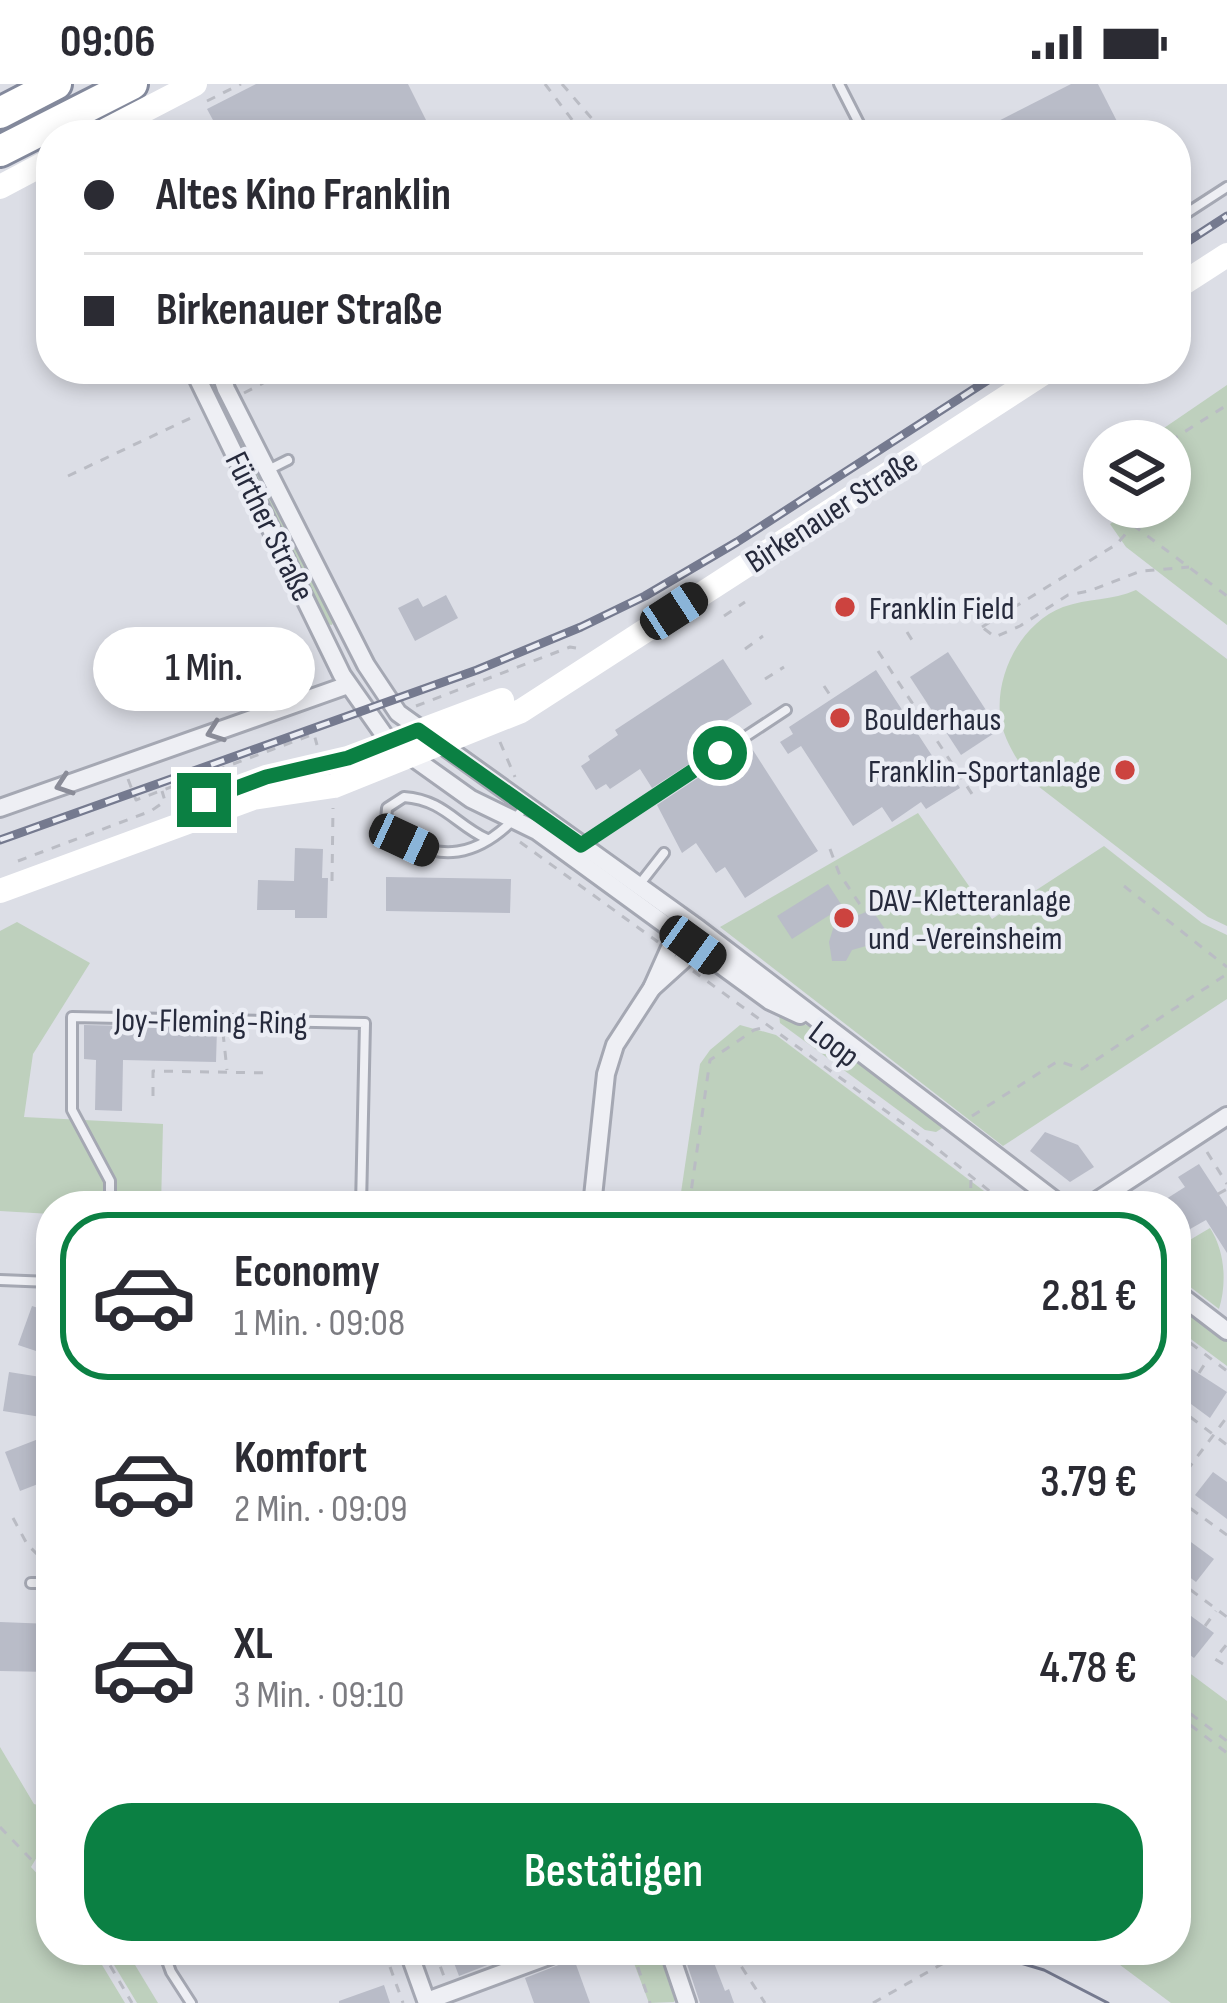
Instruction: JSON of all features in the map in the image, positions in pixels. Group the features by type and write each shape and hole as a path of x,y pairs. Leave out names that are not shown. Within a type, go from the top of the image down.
{"highway":[{"path":"0,113 56,84"},
{"path":"80,120 137,98"},
{"path":"0,151 36,137"}],"street":[{"path":"113,120 137,98 195,84"},
{"path":"0,187 36,168"},
{"path":"1191,278 1227,255"},
{"name":"Fürther Straße","path":"200,384 348,685 400,749 471,799 519,803"},
{"name":"Fürther Straße","path":"231,384 267,470 345,624 398,713 519,803"},
{"name":"Birkenauer Straße","path":"0,890 34,862 57,853 266,777 400,749 512,697 550,689 1027,384"},
{"path":"0,808 348,685"},
{"path":"519,803 581,845 686,944 814,1020 1042,1191"},
{"path":"519,803 532,838 634,893"},
{"path":"594,1191 606,1074 615,1045 686,944"},
{"path":"1112,1191 1227,1116"},
{"path":"1191,1303 1227,1331"},
{"path":"413,1965 427,2002 525,1965"},
{"path":"674,1965 688,2003"}],"lane":[{"path":"839,84 857,120"},
{"path":"1191,210 1227,187"},
{"path":"267,470 288,460"},
{"path":"324,635 345,624"},
{"path":"348,685 374,675"},
{"path":"581,845 786,710"},
{"path":"487,839 426,800 404,797 387,808 386,821 404,840 432,853 474,848 487,839 519,803"},
{"path":"634,893 664,853"},
{"name":"Joy-Fleming-Ring","path":"110,1191 110,1181 71,1110 72,1018 365,1023 361,1191"},
{"path":"0,1280 36,1281"},
{"path":"169,1965 191,2003"}],"path":[{"path":"545,84 570,120"},
{"path":"562,84 593,120"},
{"path":"239,395 261,384"},
{"path":"1191,429 1227,406"},
{"path":"68,476 212,408"},
{"path":"982,627 1117,544 1130,528"},
{"path":"1137,528 1227,596"},
{"path":"965,598 982,627 994,637 1068,595 1141,571 1189,567"},
{"path":"724,616 745,602"},
{"path":"907,632 912,640"},
{"path":"745,649 763,637"},
{"path":"467,687 571,647 606,655"},
{"path":"878,651 976,800"},
{"path":"765,679 784,667"},
{"path":"824,686 834,701"},
{"path":"128,778 136,800 314,734"},
{"path":"498,736 519,803"},
{"path":"31,855 152,811 165,801 161,788"},
{"path":"332,808 332,881"},
{"path":"532,838 568,878 686,944 766,1027"},
{"path":"830,849 839,873 865,912"},
{"path":"1124,886 1227,967"},
{"path":"955,1127 1058,1061 1082,1069 1227,974"},
{"path":"216,1020 227,1038 227,1072"},
{"name":"Loop","path":"691,1191 710,1060 766,1027 780,1031 988,1191"},
{"path":"153,1096 153,1071 271,1073"},
{"path":"1196,1135 1227,1186 1218,1194"},
{"path":"970,1178 970,1191"},
{"path":"1191,1343 1227,1371"},
{"path":"1199,1373 1209,1357"},
{"path":"1191,1417 1227,1445"},
{"path":"1191,1465 1227,1417"},
{"path":"1191,1509 1227,1535"},
{"path":"13,1518 36,1553"},
{"path":"1191,1590 1227,1617"},
{"path":"1204,1626 1217,1609"},
{"path":"1222,1664 1215,1659 1227,1644"},
{"path":"1191,1714 1227,1742"},
{"path":"1191,1725 1227,1753"},
{"path":"0,1827 36,1864"},
{"path":"109,1965 132,2003"},
{"path":"389,1965 403,2003"},
{"path":"637,1965 650,2003"},
{"path":"740,1965 765,2003"},
{"path":"873,2003 940,1965"}],"green space":[{"path":"1227,385 1227,625 1126,547 1113,528 1191,528 1191,420 1176,420"},
{"path":"230,408 335,618 332,625 326,624 220,413"},
{"name":"Franklin-Sportanlage","path":"1136,590 1227,659 1227,926 1208,917 1034,783 1002,725 1000,699 1007,666 1035,625 1063,607"},
{"path":"918,813 992,919 1104,846 1202,923 1227,935 1227,999 1003,1146 720,927"},
{"path":"17,922 90,963 33,1054 24,1117 163,1124 161,1191 36,1191 36,1213 0,1211 0,931"},
{"path":"779,1014 811,1027 944,1127 936,1132 925,1130 780,1023"},
{"path":"740,1025 776,1035 984,1191 681,1191 700,1064"},
{"path":"1210,1228 1219,1247 1223,1289 1219,1309 1191,1288 1191,1239"},
{"path":"1191,1315 1227,1342 1227,1366 1191,1339"},
{"path":"1191,1674 1227,1701 1227,2003 1171,2003 1120,1965 1191,1965"},
{"path":"0,1747 36,1805 36,1859 31,1867 36,1872 36,1965 102,1965 125,2003 0,2003"},
{"path":"114,1965 135,1965 158,2003 137,2003"},
{"path":"635,1965 666,1965 677,1996 674,2002 649,2003"}],"building":[{"path":"256,84 408,84 426,120 213,120 207,109"},
{"path":"1071,84 1098,84 1116,120 1000,120"},
{"path":"446,595 458,618 415,641 398,608 418,598 423,607"},
{"path":"948,652 999,730 961,755 910,677"},
{"path":"723,659 752,704 718,726 726,740 652,788 640,769 610,789 606,784 596,790 581,766 590,760 588,756 618,735 615,730"},
{"path":"876,670 946,777 951,774 960,788 926,809 921,802 892,822 882,807 853,826 801,746 788,754 780,742 793,734 789,727"},
{"path":"749,744 818,851 745,898 725,867 716,873 696,843 682,853 657,805"},
{"path":"295,848 323,849 327,918 295,918 295,910 257,910 258,880 294,881"},
{"path":"386,877 511,879 510,913 386,911"},
{"path":"828,884 850,918 872,910 885,929 873,944 852,950 846,961 832,961 829,942 839,909 792,939 777,916"},
{"path":"84,1025 217,1028 216,1062 123,1060 122,1111 95,1110 96,1060 84,1059"},
{"path":"1045,1132 1078,1145 1094,1167 1070,1182 1030,1151"},
{"path":"1199,1164 1227,1207 1227,1253 1206,1220 1191,1228 1191,1191 1179,1191 1185,1187 1178,1177"},
{"path":"32,1306 36,1307 36,1351 18,1345"},
{"path":"1191,1369 1227,1392 1210,1418 1191,1404"},
{"path":"9,1372 36,1376 36,1416 3,1411"},
{"path":"36,1440 36,1485 20,1491 5,1452"},
{"path":"1213,1472 1227,1482 1227,1519 1195,1495"},
{"path":"1191,1542 1214,1559 1196,1582 1191,1578"},
{"path":"1191,1616 1214,1633 1194,1658 1191,1656"},
{"path":"0,1622 36,1623 36,1672 0,1671"},
{"path":"455,1965 487,1965 459,1976"},
{"path":"559,1965 576,1965 590,2003 534,2003 525,1978"},
{"path":"687,1965 715,1965 734,2003 700,2003"},
{"path":"384,1985 390,2003 339,2003 339,2001"}],"tram line":[{"path":"1027,1965 1108,2003"}],"railway":[{"path":"1191,239 1227,216"},
{"path":"0,840 477,670 581,627 737,542 982,384"}],"place":[{"name":"Franklin Field","path":"845,607"},
{"name":"Boulderhaus","path":"840,718"},
{"name":"Franklin-Sportanlage","path":"1125,770"},
{"name":"DAV-Kletteranlage und -Vereinsheim","path":"844,918"}],"route":[{"path":"204,800 266,777 348,758 418,730 581,845 720,753"}]}
